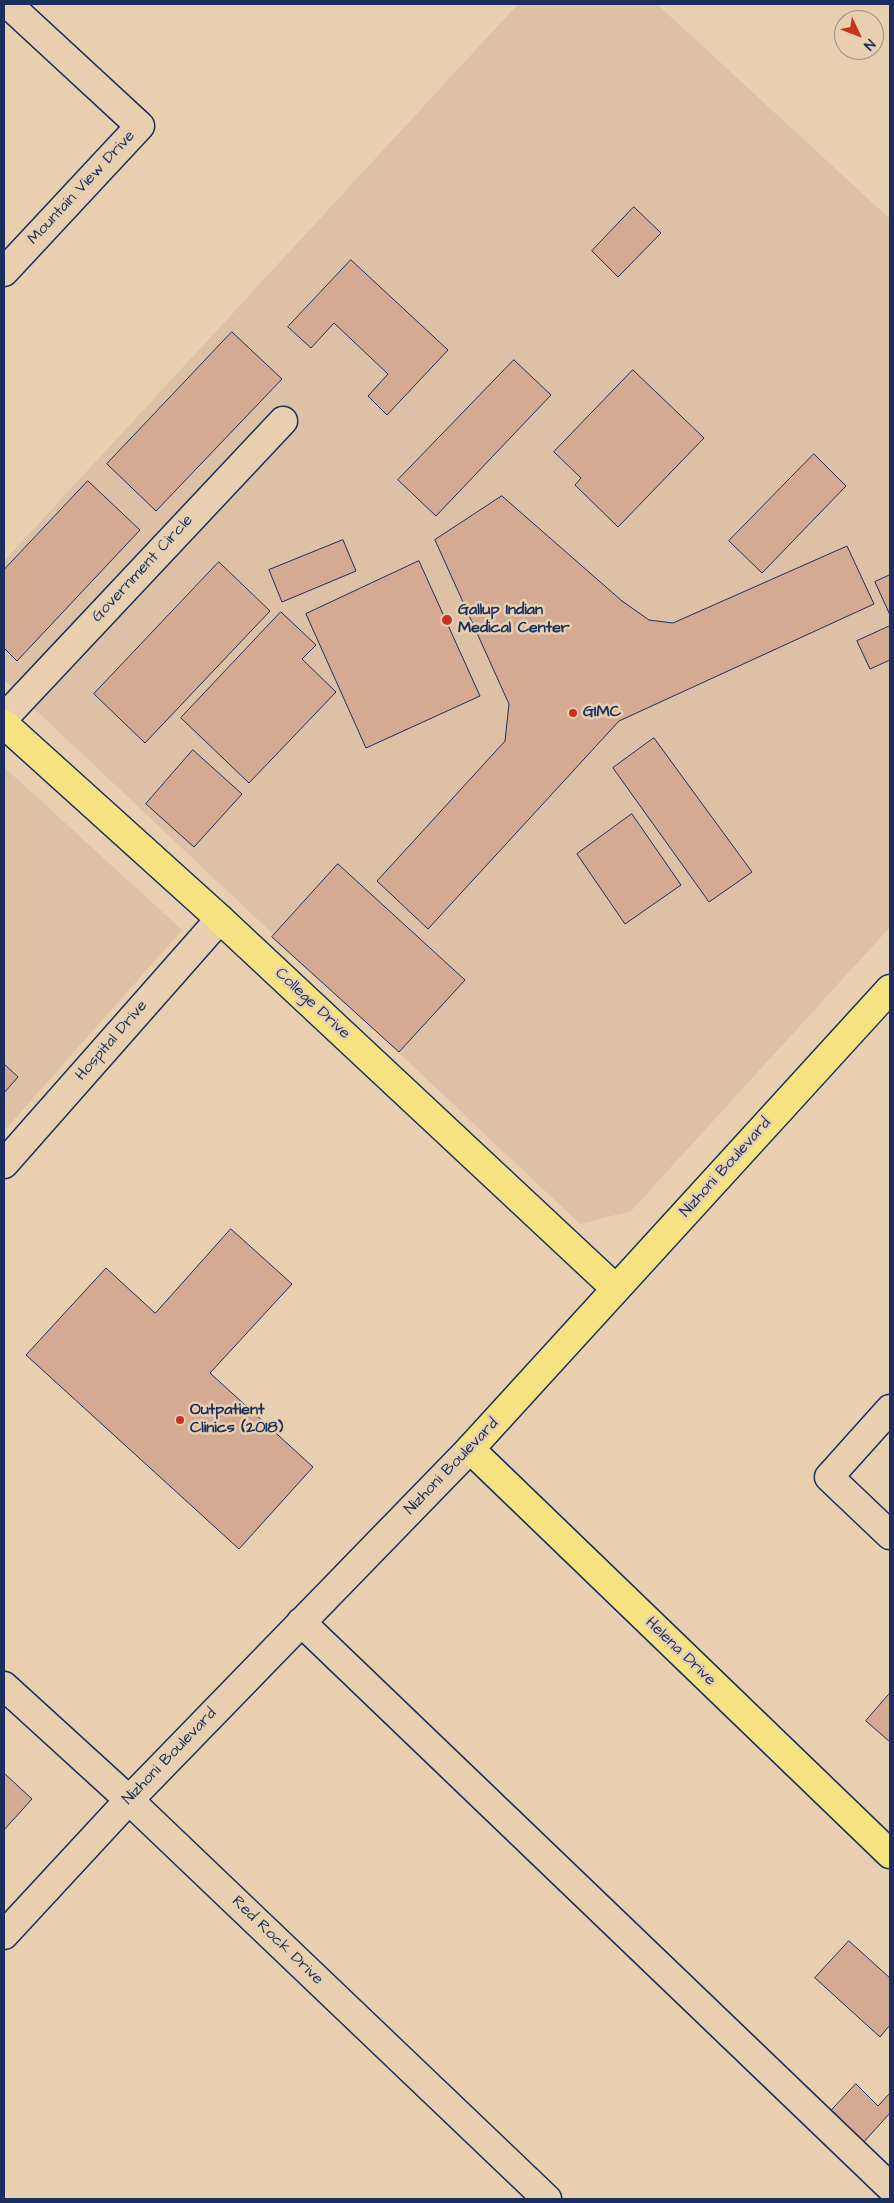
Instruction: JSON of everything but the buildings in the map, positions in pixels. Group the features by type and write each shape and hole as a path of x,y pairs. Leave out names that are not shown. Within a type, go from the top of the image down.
{"main road":[{"name":"College Drive","path":"4,724 220,919 616,1289"},
{"name":"Nizhoni Boulevard","path":"470,1449 890,989"},
{"name":"Helena Drive","path":"470,1449 890,1854"}],"street":[{"name":"Mountain View Drive","path":"4,272 140,126 8,4"},
{"name":"Government Circle","path":"4,718 283,421"},
{"name":"Hospital Drive","path":"4,1164 220,919"},
{"path":"890,1408 829,1477 890,1535"},
{"name":"Nizhoni Boulevard","path":"4,1935 129,1800 470,1449"},
{"path":"301,1622 890,2186"},
{"name":"Red Rock Drive","path":"4,1686 129,1800 547,2199"}],"shaded area":[{"name":"Gallup Indian Medical Center","path":"518,4 657,4 890,219 890,927 631,1211 580,1224 4,680 4,561"},
{"path":"4,767 182,930 4,1131"}],"place":[{"name":"Gallup Indian Medical Center","path":"447,620"},
{"name":"GIMC","path":"573,713"},
{"name":"Outpatient Clinics (2018)","path":"180,1420"}]}
